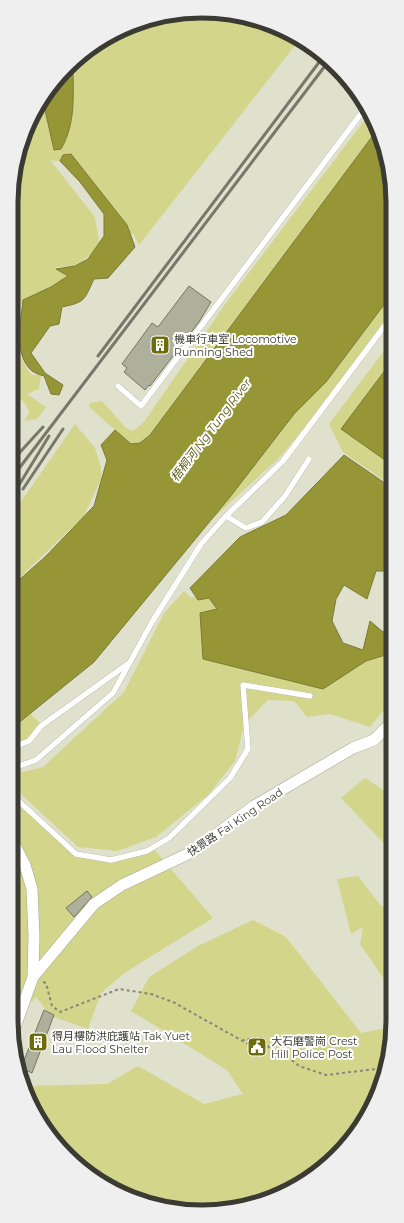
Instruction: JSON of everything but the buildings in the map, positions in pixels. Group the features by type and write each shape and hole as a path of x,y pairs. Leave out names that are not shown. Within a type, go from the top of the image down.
{"street":[{"name":"快景路 Fai King Road","path":"33,977 94,904 122,886 194,851 254,806 353,748 374,740 386,728"},
{"path":"18,852 25,865 32,889 34,936 33,977 18,1021"}],"lane":[{"path":"118,386 141,406 362,112"},
{"path":"18,766 36,760 113,693 152,622 201,544 226,516 283,461 386,324"},
{"path":"226,516 246,528 262,522 285,496 309,459"},
{"path":"18,745 29,741 41,726 131,661"},
{"path":"18,800 76,854 111,860 147,851 170,838 230,778 248,749 243,685 310,696"}],"path":[{"path":"33,977 46,983 52,1006 60,1012 119,990 143,993 173,1002 248,1044"},
{"path":"242,1041 246,1039 262,1038 272,1051 281,1051 299,1066 326,1075 376,1069 380,1070"}],"green space":[{"path":"190,18 214,18 250,24 272,32 296,44 139,245 133,233 115,256 110,203 79,164 50,160 95,217 100,248 75,266 55,267 69,278 23,302 18,308 18,190 24,154 32,132 43,110 56,90 72,72 90,56 121,37 154,24"},
{"path":"366,119 373,135 151,433 140,443 131,444 89,407 90,403 102,401 126,428 133,431 144,422 226,303"},
{"path":"386,302 386,326 335,391 280,457 211,520 294,414 326,382"},
{"path":"386,348 386,482 343,452 329,424"},
{"path":"18,355 32,375 41,375 39,389 27,394 46,407 37,419 24,421 29,413 27,406 18,397"},
{"path":"75,424 95,448 101,467 101,479 84,516 18,579 18,506"},
{"path":"184,591 190,597 209,598 217,610 200,613 203,659 323,689 366,661 386,655 386,707 370,727 330,714 307,717 294,701 268,700 244,725 235,761 209,794 156,837 117,851 78,847 18,791 18,773 43,767 124,692 164,613"},
{"path":"30,713 41,724 29,741 18,745 18,723"},
{"path":"365,778 386,792 386,846 341,798"},
{"path":"18,802 80,855 117,859 153,848 213,918 126,972 101,993 88,1029 51,1016 36,997 18,1016"},
{"path":"358,876 381,906 386,907 386,982 360,944 363,927 351,934 337,879"},
{"path":"253,920 286,937 361,1033 386,1028 380,1069 372,1091 355,1123 332,1151 314,1167 283,1186 250,1199 214,1205 190,1205 154,1199 121,1186 100,1174 72,1151 56,1133 43,1113 30,1086 107,1084 138,1066 204,1104 243,1094 227,1070 131,1011 149,977 198,946"}],"water":[{"path":"73,71 73,109 69,129 61,149 54,150 44,108 56,90"},
{"name":"梧桐河 Ng Tung River","path":"373,135 380,154 386,190 386,302 326,382 294,414 230,497 94,662 18,723 18,581 45,557 94,506 107,460 101,445 115,430 131,444 140,443 150,435"},
{"path":"71,154 127,225 135,247 108,278 94,279 83,299 76,303 62,307 59,324 50,326 31,353 45,373 63,385 59,395 51,394 44,376 32,371 26,364 20,347 20,327 23,300 51,287 68,276 56,269 75,266 88,259 104,236 104,214 80,182 60,161 63,155"},
{"path":"386,369 386,461 341,429"},
{"path":"344,455 386,484 386,571 376,571 367,599 344,585 336,599 332,621 343,643 363,650 370,621 383,632 386,631 386,655 366,661 323,689 203,659 200,613 217,609 209,598 198,600 190,588 240,537 286,515"}],"railway":[{"path":"98,356 320,61"},
{"path":"18,470 325,66"},
{"path":"18,454 43,427"},
{"path":"23,489 63,429"},
{"path":"18,487 49,436"}],"place":[{"name":"機車行車室 Locomotive Running Shed","path":"160,345"},
{"name":"得月樓防洪庇護站 Tak Yuet Lau Flood Shelter","path":"38,1042"},
{"name":"大石磨警崗 Crest Hill Police Post","path":"257,1047"}]}
